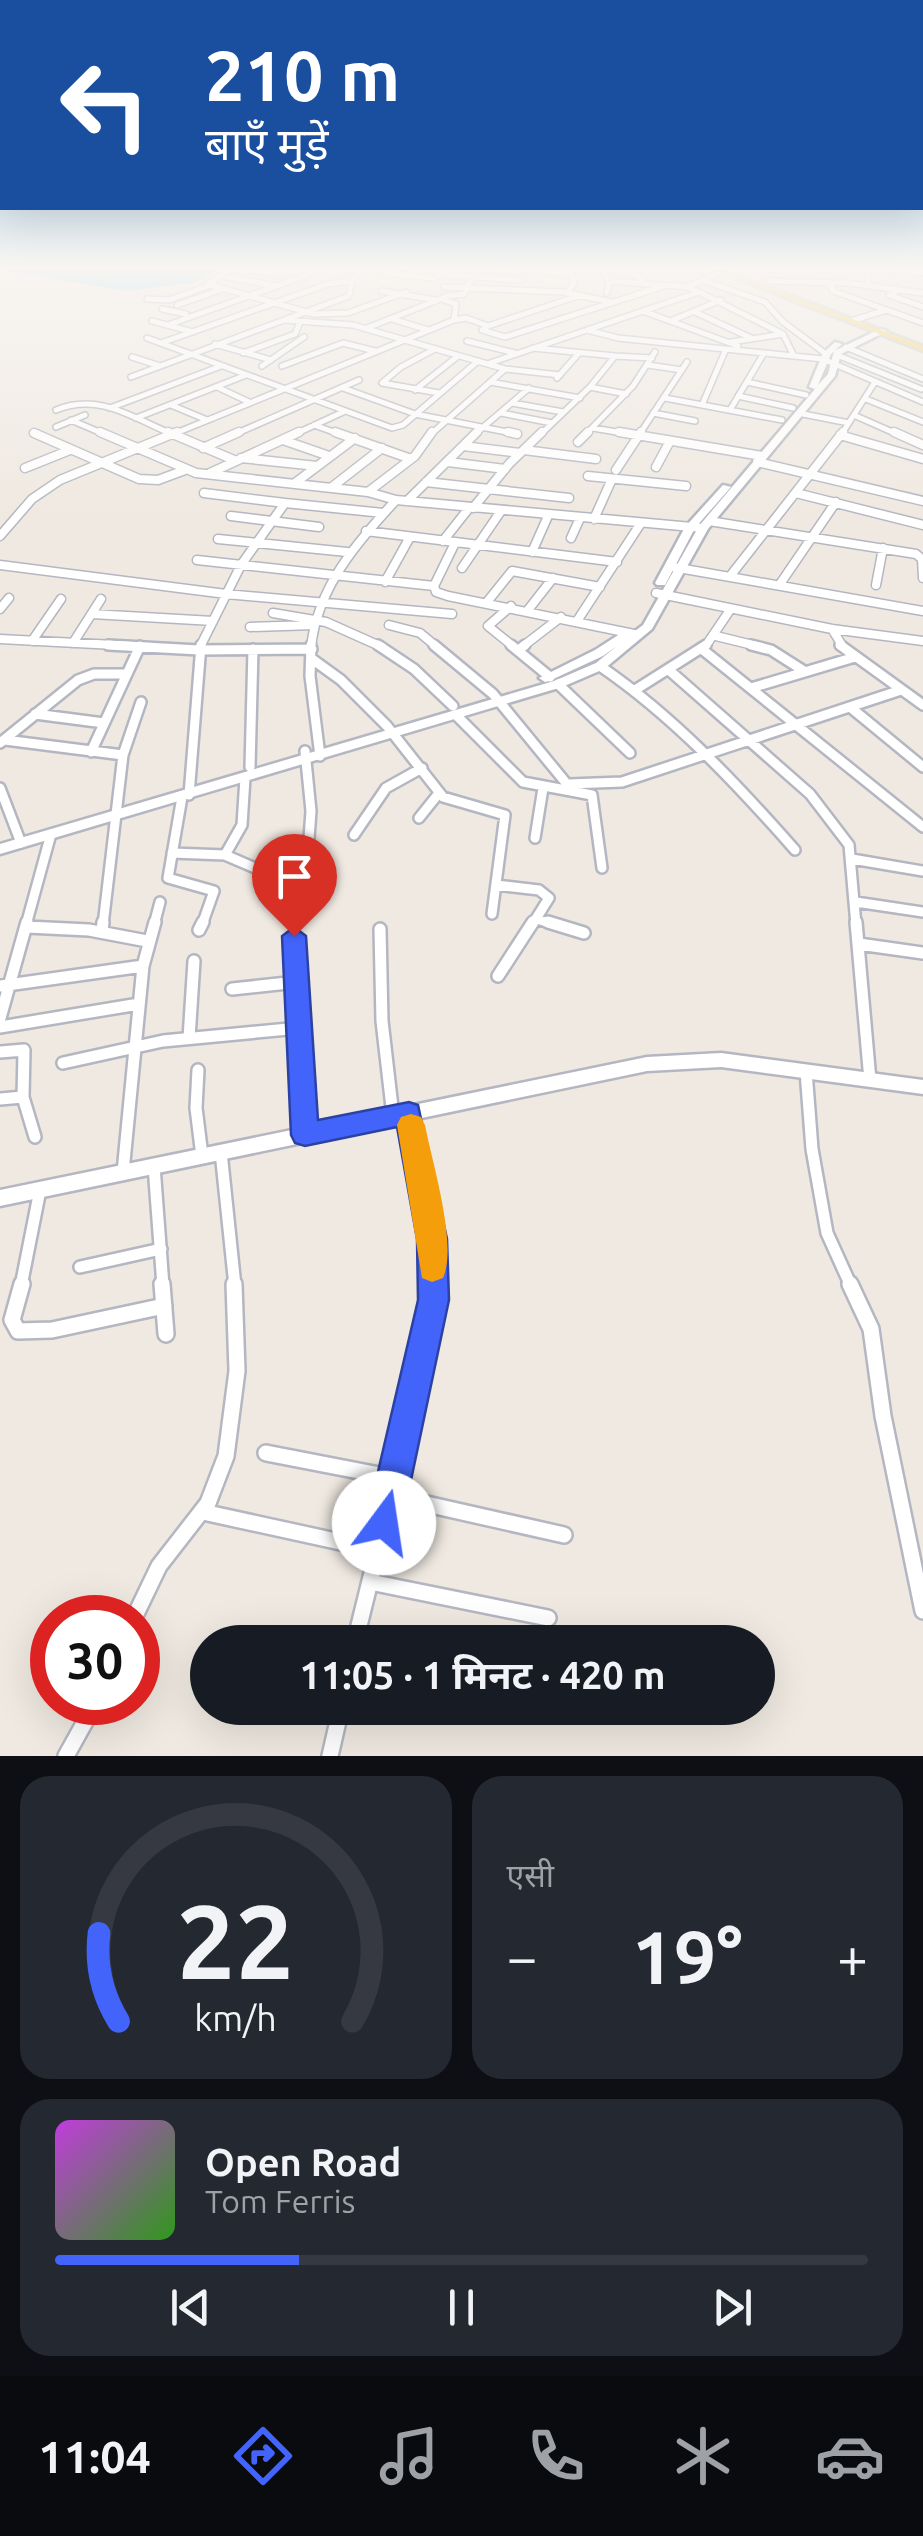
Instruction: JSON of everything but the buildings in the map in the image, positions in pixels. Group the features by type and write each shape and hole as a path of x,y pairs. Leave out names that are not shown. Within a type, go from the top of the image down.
{"street":[{"path":"183,352 392,428 403,425 478,361"},
{"path":"131,377 194,352"},
{"path":"240,352 312,377"},
{"path":"266,363 282,352"},
{"path":"282,366 319,352"},
{"path":"0,536 40,492 135,448 374,352"},
{"path":"431,352 382,382 438,393"},
{"path":"442,352 505,369 558,377 579,353"},
{"path":"509,352 518,354"},
{"path":"489,364 523,352"},
{"path":"569,352 652,358 682,370"},
{"path":"702,405 724,352"},
{"path":"753,352 834,356 897,368 923,379"},
{"path":"792,352 794,356"},
{"path":"828,352 866,378 923,402"},
{"path":"0,850 20,839 187,793 600,666 634,634 701,526 796,410 835,352"},
{"path":"701,526 782,420 796,410 820,374 841,352"},
{"path":"730,410 764,353"},
{"path":"416,390 458,356"},
{"path":"443,541 505,469 580,398 615,356"},
{"path":"834,356 922,388"},
{"path":"132,357 160,366"},
{"path":"578,442 626,394 652,358"},
{"path":"616,470 687,362"},
{"path":"109,408 220,366"},
{"path":"866,378 897,368"},
{"path":"368,492 411,459 444,421 505,369"},
{"path":"135,419 246,376"},
{"path":"204,448 359,380"},
{"path":"490,382 580,398"},
{"path":"747,382 806,395"},
{"path":"731,575 853,420 875,382"},
{"path":"217,387 249,402"},
{"path":"590,387 626,394"},
{"path":"343,388 416,414 518,434"},
{"path":"406,502 482,427 529,388"},
{"path":"905,394 922,388"},
{"path":"738,396 853,420 923,444"},
{"path":"664,398 782,420"},
{"path":"866,399 923,422"},
{"path":"56,410 79,400 109,408 237,459 317,466"},
{"path":"512,403 563,412"},
{"path":"171,405 208,420"},
{"path":"209,474 343,412"},
{"path":"501,413 552,423"},
{"path":"653,413 695,421"},
{"path":"56,426 85,414"},
{"path":"656,466 682,419"},
{"path":"71,420 185,470 368,492 406,502 765,532 884,548 920,556 923,578"},
{"path":"314,425 411,459"},
{"path":"592,428 671,437 923,501"},
{"path":"484,449 499,430"},
{"path":"34,434 146,481 185,470"},
{"path":"840,436 923,460"},
{"path":"295,483 354,438"},
{"path":"282,439 328,456"},
{"path":"463,446 596,460"},
{"path":"332,487 382,448"},
{"path":"25,468 70,450"},
{"path":"448,462 505,469"},
{"path":"588,476 686,486"},
{"path":"594,520 612,479"},
{"path":"426,482 569,498"},
{"path":"204,493 383,513"},
{"path":"796,493 923,525"},
{"path":"274,901 308,838 312,754 309,688 320,601 347,552 396,500"},
{"path":"780,584 836,502"},
{"path":"199,930 214,890 170,882 172,853 187,793 200,650 241,565 285,503"},
{"path":"462,568 501,511"},
{"path":"231,516 319,527"},
{"path":"532,552 548,516"},
{"path":"571,538 580,518"},
{"path":"576,621 641,523"},
{"path":"366,531 617,562"},
{"path":"385,582 410,537"},
{"path":"218,538 347,552"},
{"path":"434,586 455,542"},
{"path":"876,585 884,548"},
{"path":"198,560 434,586"},
{"path":"0,565 226,594 452,614"},
{"path":"675,567 923,611"},
{"path":"487,602 512,571 600,587"},
{"path":"528,610 553,578"},
{"path":"434,586 438,593 634,634"},
{"path":"660,594 832,630 923,641"},
{"path":"0,609 9,598"},
{"path":"32,641 61,599"},
{"path":"74,643 102,600"},
{"path":"511,606 488,626 520,649 630,753"},
{"path":"635,690 703,650 730,610"},
{"path":"273,613 316,621 376,643 430,682 513,774 544,788 622,782 901,690"},
{"path":"92,614 213,621"},
{"path":"520,649 560,617"},
{"path":"250,627 316,621"},
{"path":"389,625 420,633 497,698 570,787 592,795 602,868"},
{"path":"832,630 840,644 923,705"},
{"path":"554,680 634,634"},
{"path":"716,636 771,650 804,671"},
{"path":"0,639 312,654 390,730 439,793 454,803 505,815 492,914"},
{"path":"90,752 140,646"},
{"path":"225,855 242,825 253,649"},
{"path":"703,650 923,827"},
{"path":"751,688 856,657"},
{"path":"600,666 635,690 757,805 795,850"},
{"path":"670,671 830,815 849,846 870,1080"},
{"path":"2,741 85,676 127,674"},
{"path":"102,932 123,755 141,702"},
{"path":"850,708 923,767"},
{"path":"35,714 104,723"},
{"path":"2,741 123,755"},
{"path":"354,836 390,781 422,768"},
{"path":"0,788 20,839"},
{"path":"535,838 544,788"},
{"path":"419,818 439,793"},
{"path":"0,841 51,834 117,811"},
{"path":"0,1018 5,985 51,834"},
{"path":"172,853 225,855 285,881"},
{"path":"852,859 923,871"},
{"path":"496,885 548,894 546,906 498,976"},
{"path":"123,1172 146,941 160,902"},
{"path":"856,902 923,912"},
{"path":"537,919 584,933"},
{"path":"26,926 102,932 146,941"},
{"path":"359,1625 420,1378 434,1300 432,1239 382,1021 380,930"},
{"path":"294,936 305,1135"},
{"path":"859,944 923,953"},
{"path":"188,1038 194,960"},
{"path":"5,985 143,966"},
{"path":"232,988 296,982"},
{"path":"0,1027 139,1004"},
{"path":"63,1063 135,1045 299,1028"},
{"path":"0,1052 24,1050 24,1096 35,1137"},
{"path":"0,1198 647,1064 721,1060 923,1087"},
{"path":"145,1595 156,1570 203,1512 224,1461 238,1381 212,1154 196,1108 198,1070"},
{"path":"806,1071 812,1149 827,1233 871,1329 883,1416 923,1612"},
{"path":"0,1100 24,1096"},
{"path":"154,1166 166,1334"},
{"path":"40,1190 32,1245 13,1308 12,1320 18,1331 52,1330 164,1306"},
{"path":"80,1267 161,1250"},
{"path":"266,1453 395,1478"},
{"path":"391,1496 564,1535"},
{"path":"203,1512 378,1550"},
{"path":"370,1582 548,1618"},
{"path":"66,1756 83,1725"},
{"path":"330,1756 337,1725"}],"slow traffic":[{"path":"411,1125 432,1239 432,1268"}],"route":[{"path":"294,936 305,1135 409,1113 432,1239 434,1300 420,1378 384,1523"}]}
